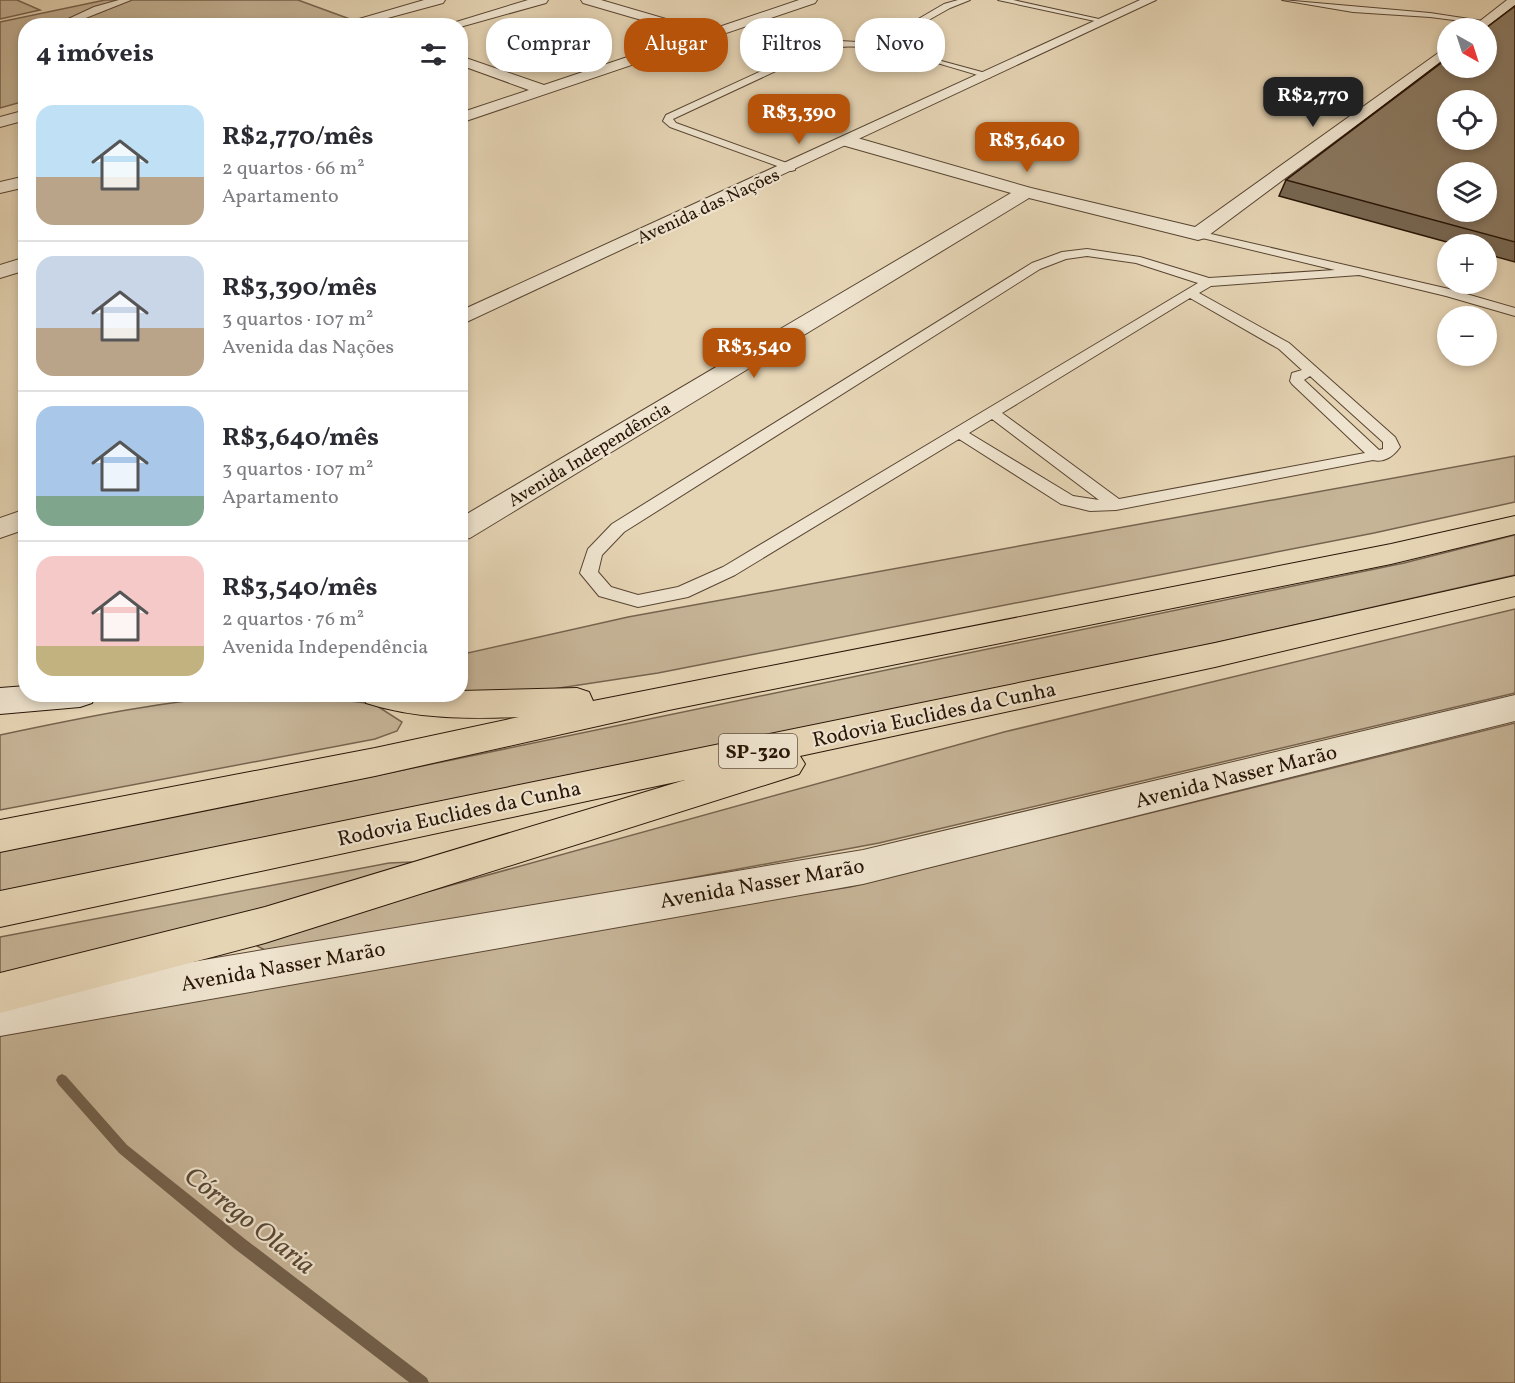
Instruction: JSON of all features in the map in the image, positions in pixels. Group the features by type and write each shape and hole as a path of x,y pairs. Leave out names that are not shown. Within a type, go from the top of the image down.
{"highway":[{"path":"0,836 375,762 669,697 1379,556 1515,525"},
{"name":"Rodovia Euclides da Cunha","path":"0,909 1215,655 1515,586"},
{"path":"426,702 455,705 669,697"},
{"path":"0,993 265,925 982,704"}],"street":[{"path":"371,18 439,0"},
{"path":"468,21 542,0"},
{"path":"587,0 647,18"},
{"path":"728,29 811,0"},
{"name":"Avenida das Nações","path":"468,315 791,168 1150,0"},
{"path":"1491,18 1515,0"},
{"path":"848,141 1026,192 1198,234 1437,58"},
{"path":"468,63 544,90"},
{"path":"468,115 624,63"},
{"path":"0,114 18,109"},
{"path":"0,122 18,117"},
{"path":"0,188 18,183"},
{"name":"Avenida Independência","path":"468,526 1026,192"},
{"path":"0,272 18,266"},
{"path":"0,529 18,521"},
{"path":"0,701 18,699"},
{"name":"Avenida Nasser Marão","path":"0,1015 863,867 1515,708"}],"lane":[{"path":"77,18 127,0"},
{"path":"966,0 947,6 898,34 897,39 902,45 916,50 993,73"},
{"path":"1002,0 1104,21"},
{"path":"1286,0 1445,18"},
{"path":"791,168 673,125 668,121 669,117 812,51 840,43 875,45 993,73"},
{"path":"1198,234 1515,312"},
{"path":"1208,282 729,571 682,593 638,601 605,592 590,573 594,553 618,528 1036,266 1072,253 1103,254 1141,261 1208,282 1358,272"},
{"path":"958,432 1067,500 1090,506 1116,505 1378,457 1388,453 1392,447 1390,440 1284,346 1190,293"},
{"path":"992,412 1116,505"}],"shaded area":[{"path":"0,0 17,0 40,10 0,19"},
{"path":"105,0 298,0 347,18 19,18"},
{"path":"18,18 18,103 0,108 0,22"},
{"path":"1515,456 1515,502 1374,533 658,673 520,694 468,694 468,653 628,617"},
{"path":"1515,535 1515,575 1206,645 0,897 0,851 1404,563"},
{"path":"1515,609 1515,693 879,843 436,925 267,951 257,946 264,937 1004,732"},
{"path":"182,702 358,702 374,704 402,722 397,731 375,739 0,810 0,735"},
{"path":"1515,723 1515,1383 0,1383 0,1030 439,950 850,887"},
{"path":"411,862 409,868 0,982 0,937 389,863"}],"building":[{"path":"1515,6 1515,242 1497,237 1497,234 1485,234 1441,222 1497,222 1497,162 1437,162 1437,221 1286,180 1437,66 1437,78 1497,78 1497,20"}],"waterway":[{"name":"Córrego Olaria","path":"62,1080 123,1149 240,1244 422,1383"}]}
